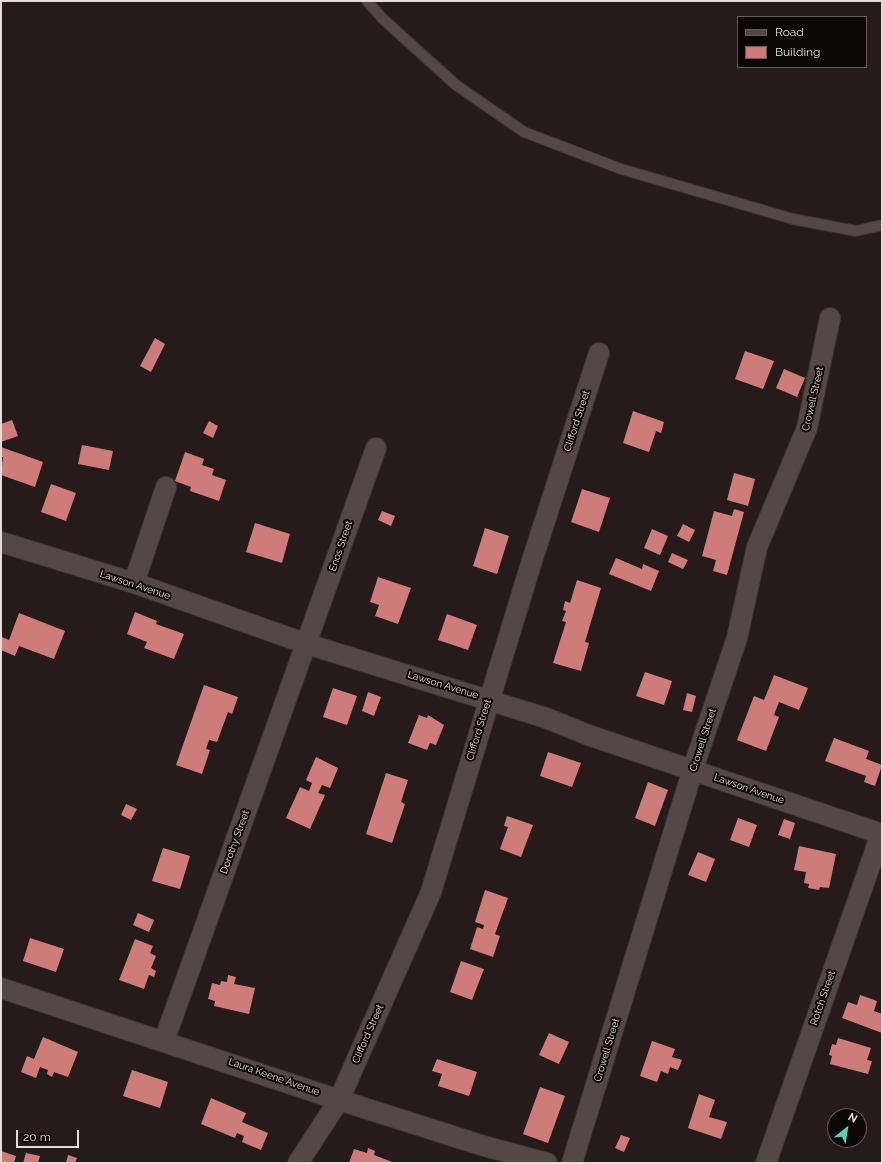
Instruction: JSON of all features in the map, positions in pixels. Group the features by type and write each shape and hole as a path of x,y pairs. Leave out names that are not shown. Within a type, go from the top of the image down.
{"street":[{"name":"Crowell Street","path":"572,1163 693,769 737,638 757,547 807,428 830,318"},
{"name":"Clifford Street","path":"298,1163 339,1100 431,892 489,699 599,353"},
{"name":"Enos Street","path":"307,644 376,448"},
{"path":"134,583 166,487"},
{"name":"Lawson Avenue","path":"1,542 134,583 307,644 489,699 546,718 588,735 693,769 881,834"},
{"name":"Dorothy Street","path":"164,1041 307,644"},
{"name":"Rotch Street","path":"766,1163 881,834"},
{"name":"Laura Keene Avenue","path":"1,988 339,1100 484,1146 547,1163"}],"lane":[{"path":"367,1 383,19 456,86 524,132 621,169 792,219 856,232 882,225"}],"building":[{"path":"155,338 165,344 151,372 140,366"},
{"path":"745,351 774,361 763,389 735,379"},
{"path":"784,369 805,378 797,397 776,388"},
{"path":"633,411 664,422 661,433 656,431 649,452 623,443"},
{"path":"12,420 18,436 1,442 1,424"},
{"path":"209,421 218,426 213,438 203,433"},
{"path":"82,445 113,451 109,470 78,464"},
{"path":"1,447 43,462 35,487 1,475 3,457 1,457"},
{"path":"185,452 204,459 202,465 214,469 212,475 226,480 219,501 190,491 191,487 175,481"},
{"path":"734,473 755,479 748,506 727,500"},
{"path":"51,484 76,493 66,521 41,512"},
{"path":"582,489 610,498 599,532 571,522"},
{"path":"734,509 744,512 727,575 713,571 716,560 702,556 714,511 732,516"},
{"path":"382,511 395,516 391,526 378,520"},
{"path":"255,523 290,534 282,563 246,552"},
{"path":"683,524 695,530 689,542 677,536"},
{"path":"485,528 509,536 497,574 473,566"},
{"path":"652,529 668,536 660,555 644,548"},
{"path":"672,553 688,560 683,569 668,562"},
{"path":"616,558 642,569 643,564 659,571 651,591 609,574"},
{"path":"378,577 411,588 398,624 375,616 379,605 370,602"},
{"path":"577,580 601,588 585,642 589,643 581,671 553,663 566,622 562,621 566,611 563,610 565,601 570,603"},
{"path":"135,612 157,621 156,624 184,634 174,659 144,648 147,642 127,634"},
{"path":"19,613 65,631 54,659 19,646 15,656 1,650 2,637 9,640"},
{"path":"447,614 477,625 468,650 438,640"},
{"path":"645,672 672,681 664,705 636,696"},
{"path":"774,675 808,688 799,710 779,702 774,715 779,717 766,751 737,740 754,696 764,700"},
{"path":"204,685 238,697 232,714 228,712 217,742 209,740 206,749 210,750 202,774 176,765"},
{"path":"333,688 357,696 347,725 323,717"},
{"path":"368,692 381,697 374,716 362,711"},
{"path":"687,693 696,696 692,712 683,710"},
{"path":"419,715 427,718 428,715 444,725 436,745 430,743 427,750 408,743"},
{"path":"834,738 869,751 866,759 882,765 875,786 864,782 866,776 825,761"},
{"path":"548,752 581,763 572,787 540,776"},
{"path":"316,757 338,768 330,788 322,785 318,793 325,795 310,829 286,818 300,787 309,791 312,783 306,780"},
{"path":"386,773 408,780 401,802 405,804 392,843 366,834"},
{"path":"648,782 668,790 655,826 635,818"},
{"path":"126,804 137,809 131,820 121,815"},
{"path":"507,816 533,825 521,857 500,849 508,827 504,826"},
{"path":"738,818 757,825 749,847 730,840"},
{"path":"784,819 795,823 790,839 778,835"},
{"path":"799,846 836,854 829,888 820,887 819,890 808,888 809,884 804,883 806,872 794,870"},
{"path":"163,848 190,856 180,889 152,881"},
{"path":"698,852 715,859 706,882 688,875"},
{"path":"485,890 508,898 495,934 500,936 493,957 470,949 477,927 483,929 484,925 475,922"},
{"path":"138,913 154,920 149,932 133,925"},
{"path":"30,938 64,949 56,972 23,961"},
{"path":"135,939 153,946 150,953 156,956 151,968 156,971 154,977 149,975 144,989 119,980"},
{"path":"461,961 484,969 472,1000 450,992"},
{"path":"228,975 236,977 234,984 255,988 249,1014 214,1006 215,1001 208,999 212,983 220,985 221,981 227,982"},
{"path":"860,995 877,1001 874,1011 882,1014 882,1033 842,1018 848,1002 857,1005"},
{"path":"549,1033 569,1042 559,1064 539,1055"},
{"path":"43,1037 78,1052 68,1077 54,1072 52,1077 47,1074 48,1070 40,1067 36,1078 21,1072 27,1056 34,1059"},
{"path":"838,1038 871,1048 867,1060 872,1061 868,1074 830,1064 832,1056 829,1055 832,1044 836,1045"},
{"path":"652,1041 675,1049 672,1057 682,1060 678,1070 670,1067 668,1074 661,1071 657,1082 640,1076"},
{"path":"437,1059 477,1072 469,1096 438,1086 442,1074 432,1071"},
{"path":"132,1070 168,1082 160,1108 123,1096"},
{"path":"540,1087 565,1096 548,1143 523,1134"},
{"path":"699,1094 715,1100 709,1117 727,1122 721,1139 688,1128"},
{"path":"211,1098 246,1113 242,1122 268,1133 261,1150 242,1142 244,1136 237,1133 235,1138 201,1124"},
{"path":"621,1135 630,1138 624,1152 615,1148"},
{"path":"368,1148 375,1151 374,1155 395,1163 349,1163 354,1149 367,1153"},
{"path":"1,1151 16,1156 14,1163 1,1163"},
{"path":"26,1153 40,1156 38,1163 23,1163"},
{"path":"68,1155 77,1158 75,1163 66,1163"}]}
